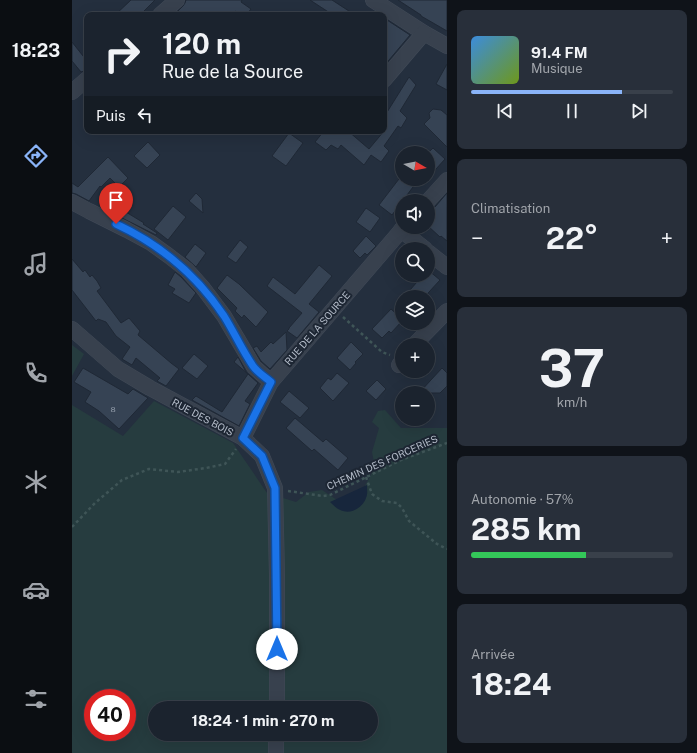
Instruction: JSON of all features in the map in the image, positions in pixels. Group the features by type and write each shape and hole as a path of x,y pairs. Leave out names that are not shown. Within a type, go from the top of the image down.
{"street":[{"path":"163,12 177,0"},
{"path":"373,0 447,46"},
{"path":"387,76 424,33"},
{"path":"72,92 84,82"},
{"path":"434,194 447,180"},
{"path":"72,202 145,240 169,256 186,270 203,288 224,316 254,367 271,382"},
{"name":"RUE DE LA SOURCE","path":"243,438 271,382 398,234"},
{"path":"409,234 418,242"},
{"path":"435,258 447,267"},
{"path":"421,338 447,311"},
{"name":"RUE DES BOIS","path":"72,329 118,369 243,438 262,456 275,488 277,575 276,701"},
{"path":"276,741 276,753"}],"path":[{"path":"334,308 382,352 395,359"},
{"path":"72,527 95,503 122,480 149,469 178,472 225,464 243,438"},
{"name":"CHEMIN DES FORCERIES","path":"275,488 323,496 330,495 401,460 447,443"},
{"path":"366,477 372,494 382,501 397,503 402,508 409,521 437,544 447,549"}],"green space":[{"path":"72,345 84,354 72,376"},
{"path":"154,401 233,443 267,493 296,502 309,492 322,490 346,506 358,499 375,467 372,452 379,428 372,422 378,411 385,410 395,421 395,426 399,426 401,428 447,428 447,753 72,753 72,405 123,436"}],"water":[{"path":"367,485 367,495 365,501 360,507 353,511 346,512 336,508 330,502"}],"building":[{"path":"131,0 155,0 143,12 118,12"},
{"path":"186,0 242,0 241,2 251,9 248,12 177,12"},
{"path":"310,0 332,0 350,12 328,12"},
{"path":"398,0 447,0 447,31 421,16"},
{"path":"387,20 410,35 387,62"},
{"path":"72,42 84,57 84,71 81,72 72,61"},
{"path":"447,64 447,90 436,84"},
{"path":"409,77 416,85 400,111 407,118 401,128 398,126 384,146 389,151 381,162 371,155 364,165 341,145 338,149 331,145 326,150 315,142 322,134 352,134 369,149 382,134 387,134 387,112"},
{"path":"433,109 441,110 447,115 447,147 424,124 430,118 429,113"},
{"path":"288,134 303,143 286,166 272,156"},
{"path":"148,142 160,155 147,168 134,156"},
{"path":"435,150 445,159 435,170"},
{"path":"108,157 128,178 119,187 110,178 101,187 100,186 89,201 72,193 72,183 78,187"},
{"path":"395,184 395,186 414,186 408,194 395,194 395,211 392,215 379,205"},
{"path":"196,193 202,199 203,213 189,201"},
{"path":"447,193 447,241 435,232 435,207"},
{"path":"173,206 186,217 168,240 154,229"},
{"path":"366,208 380,218 370,232 356,222"},
{"path":"121,209 144,223 143,224 157,233 156,235 118,216"},
{"path":"366,236 376,246 367,255 365,253 360,258 353,251"},
{"path":"240,240 248,247 236,263 227,257"},
{"path":"195,244 206,253 196,267 185,257"},
{"path":"72,259 83,272 85,270 90,277 92,275 97,281 101,288 97,291 121,323 129,318 140,331 138,335 179,369 166,386 157,381 160,378 136,358 132,365 122,359 130,347 116,336 106,322 98,319 96,321 72,290"},
{"path":"319,265 332,276 309,304 319,312 297,338 287,331 302,313 267,286 273,277 295,294"},
{"path":"175,272 196,293 189,303 172,293 175,289 168,285"},
{"path":"227,275 239,284 268,312 256,327 244,315 242,318 235,311 237,308 217,288"},
{"path":"435,276 440,280 431,290 410,290 417,282 435,282"},
{"path":"391,309 395,313 395,329 391,333 389,331 382,338 372,329"},
{"path":"286,332 287,350 270,369 261,361 253,348 257,346 261,352 271,342 273,344"},
{"path":"351,342 363,354 350,370 337,358"},
{"path":"194,354 208,366 197,379 182,368"},
{"path":"238,357 246,372 248,374 234,362"},
{"path":"83,368 128,394 133,389 148,398 119,429 99,411 85,402 91,392 74,382"},
{"path":"442,368 447,373 447,386 440,393 435,393 435,386 425,386 433,378 435,378 435,376"},
{"path":"337,373 349,383 333,401 320,388 328,378 331,380"},
{"path":"248,374 258,383 245,401 250,404 239,426 192,400 196,396 222,412"},
{"path":"377,380 386,389 376,400 366,391"},
{"path":"289,391 309,408 300,418 280,402"},
{"path":"295,418 323,442 326,439 348,458 338,470 314,449 312,451 286,428"}],"route":[{"path":"116,224 151,244 186,270 203,288 224,316 254,367 271,382 243,438 262,456 275,488 277,649"}]}
